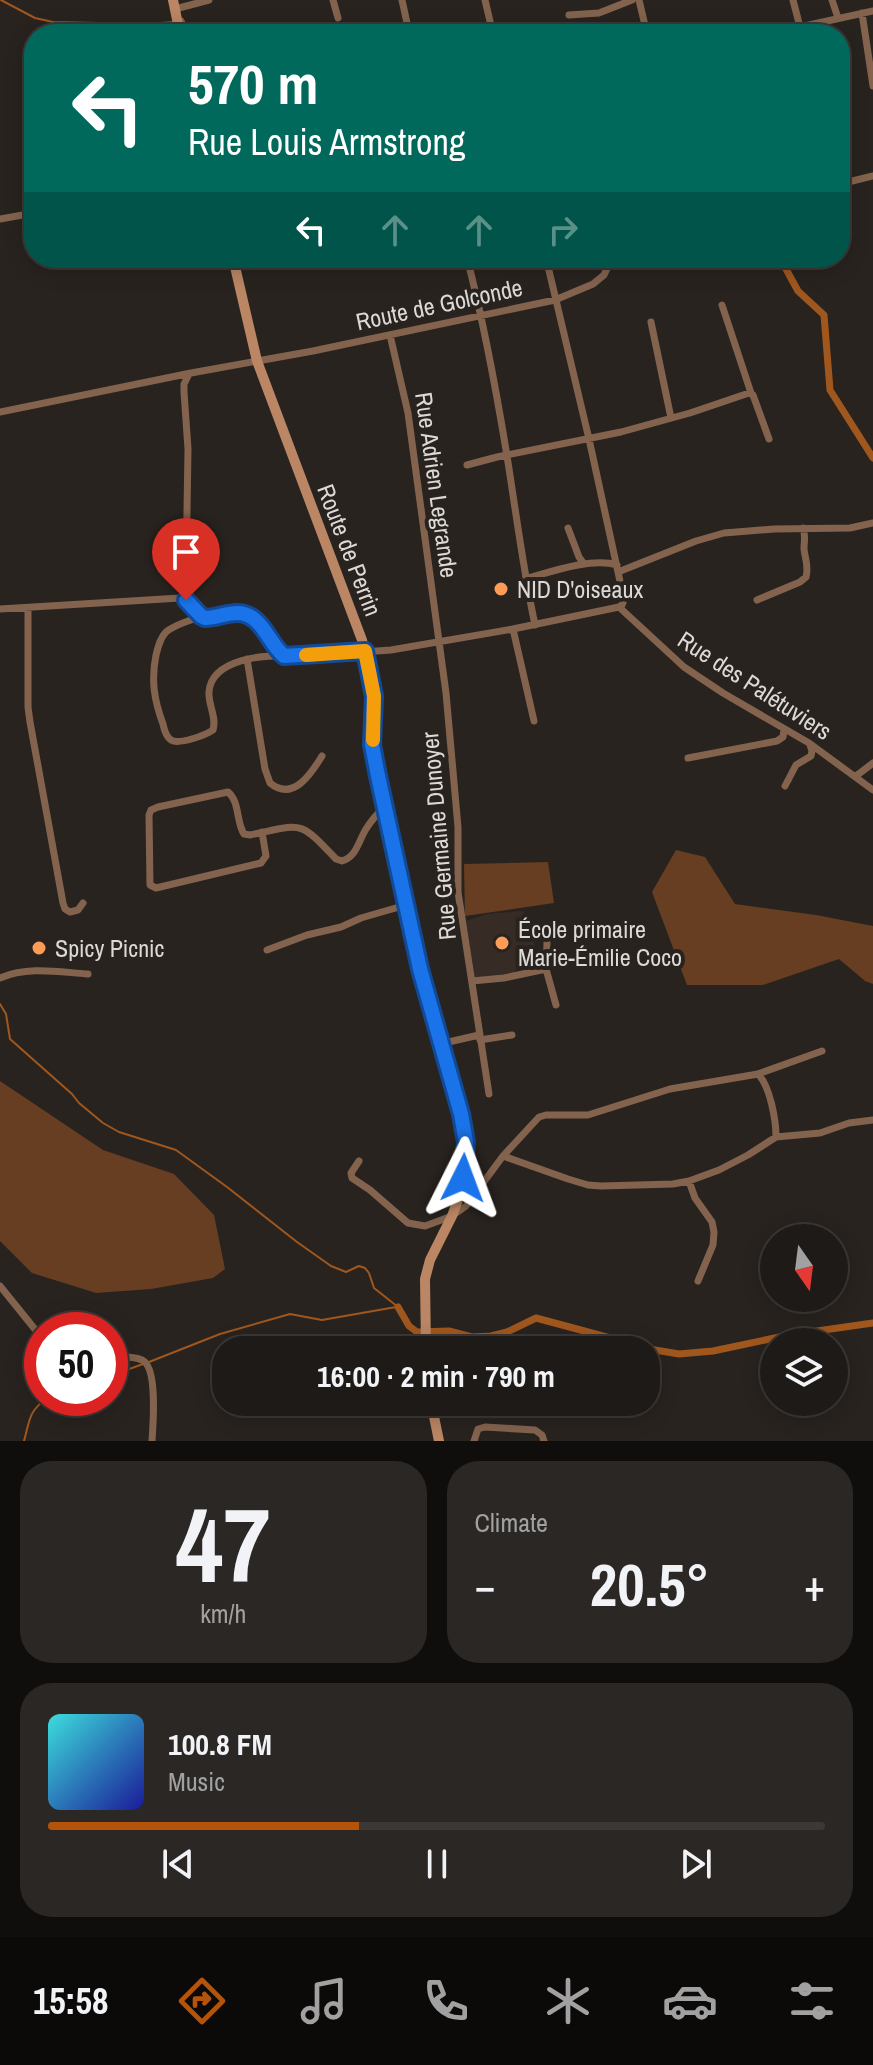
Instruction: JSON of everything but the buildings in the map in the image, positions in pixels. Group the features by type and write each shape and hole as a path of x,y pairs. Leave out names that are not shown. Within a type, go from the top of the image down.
{"main road":[{"name":"Route de Perrin","path":"235,268 257,361 365,651 374,696 372,745 384,807 420,969 466,1142 463,1178 452,1216 427,1270 424,1288 426,1336"},
{"path":"434,1416 439,1441"}],"street":[{"path":"177,18 209,0"},
{"path":"333,0 338,18"},
{"path":"402,0 407,23"},
{"path":"485,0 491,24"},
{"path":"569,15 599,13 632,0"},
{"path":"639,0 645,24"},
{"path":"793,0 796,24"},
{"path":"832,0 838,18"},
{"path":"818,24 873,11"},
{"path":"862,13 873,86"},
{"path":"850,182 873,176"},
{"path":"0,219 24,215"},
{"path":"470,268 482,316 535,625"},
{"path":"201,616 166,633 157,650 153,673 154,695 166,735 179,742 211,732 215,725 209,700 210,684 223,669 247,659 391,650 535,625 622,605 624,600 589,439 548,268"},
{"name":"Route de Golconde","path":"0,412 555,300 593,284 607,268"},
{"path":"722,305 769,439"},
{"path":"651,322 671,418"},
{"name":"Rue Adrien Legrande","path":"390,335 408,413 439,642"},
{"path":"188,601 188,449 184,392 185,380 191,373"},
{"path":"467,465 589,439 751,393"},
{"path":"525,579 584,564 607,563 617,568 708,537 746,531 850,528 873,523"},
{"path":"568,528 584,564"},
{"path":"757,600 806,577 808,566 803,528"},
{"path":"0,609 176,597 188,601 201,616 209,619 241,613 251,616 282,655"},
{"name":"Rue des Palétuviers","path":"619,607 684,667 809,743 873,790"},
{"path":"28,609 28,707 63,903 70,912 76,912 83,903"},
{"path":"513,629 534,721"},
{"name":"Rue Germaine Dunoyer","path":"439,642 458,827 458,892 489,1094"},
{"path":"247,659 270,783 282,789 297,786 311,774 322,756"},
{"path":"688,758 777,741 783,737 784,729"},
{"path":"785,786 793,769 811,756 809,743"},
{"path":"856,776 873,763"},
{"path":"262,832 266,856 261,863 156,888 150,885 149,818 153,809 228,792 234,798 243,833 250,835 262,832 288,827 306,829 336,859 344,861 354,854 365,832 384,807"},
{"path":"267,950 406,905"},
{"path":"547,943 546,969 556,1005"},
{"path":"472,981 546,969"},
{"path":"0,978 28,971 88,974"},
{"path":"440,1044 512,1035"},
{"path":"359,1161 351,1173 352,1178 408,1223 425,1226 452,1216 466,1206 503,1156 541,1116 582,1116 670,1089 758,1074 822,1051"},
{"path":"758,1074 763,1078 768,1093 776,1137"},
{"path":"503,1156 588,1185 673,1184 730,1165 776,1137 820,1133 849,1123 873,1120"},
{"path":"689,1181 695,1198 712,1222 714,1232 713,1245 698,1281"},
{"path":"0,1286 24,1316"},
{"path":"128,1360 146,1363 153,1392 152,1441"},
{"path":"474,1441 478,1429 485,1427 535,1430 544,1441"}],"shaded area":[{"path":"676,850 705,857 735,904 873,926 873,984 839,959 763,985 687,985 652,892"},
{"path":"548,862 554,903 465,916 464,864"},
{"name":"École primaire Marie-Émilie Coco","path":"523,911 542,965 518,968 512,974 474,978 466,921 487,914"},
{"path":"0,1081 103,1150 174,1174 214,1215 225,1269 213,1278 151,1289 96,1293 32,1273 0,1241"}],"waterway":[{"path":"1,0 35,18 53,22 175,22"},
{"path":"785,268 798,291 824,315 830,390 873,458"},
{"path":"0,1004 6,1014 10,1039 103,1123 119,1132 176,1150 331,1266 346,1272 359,1266 365,1268 374,1288 398,1307"},
{"path":"149,1362 220,1334 290,1314 322,1320 396,1307"},
{"path":"398,1307 409,1326 417,1332 449,1331 472,1337 491,1336 536,1318 679,1354 713,1351 789,1335 873,1323"},
{"path":"128,1369 143,1364"},
{"path":"24,1441 31,1416"}],"slow traffic":[{"path":"306,655 365,651 374,696 373,740"}],"place":[{"name":"NID D'oiseaux","path":"501,589"},
{"name":"École primaire Marie-Émilie Coco","path":"502,943"},
{"name":"Spicy Picnic","path":"39,948"}],"route":[{"path":"186,600 205,618 237,613 251,616 284,656 365,651 374,696 372,745 420,969 461,1114 466,1142 463,1178"}]}
